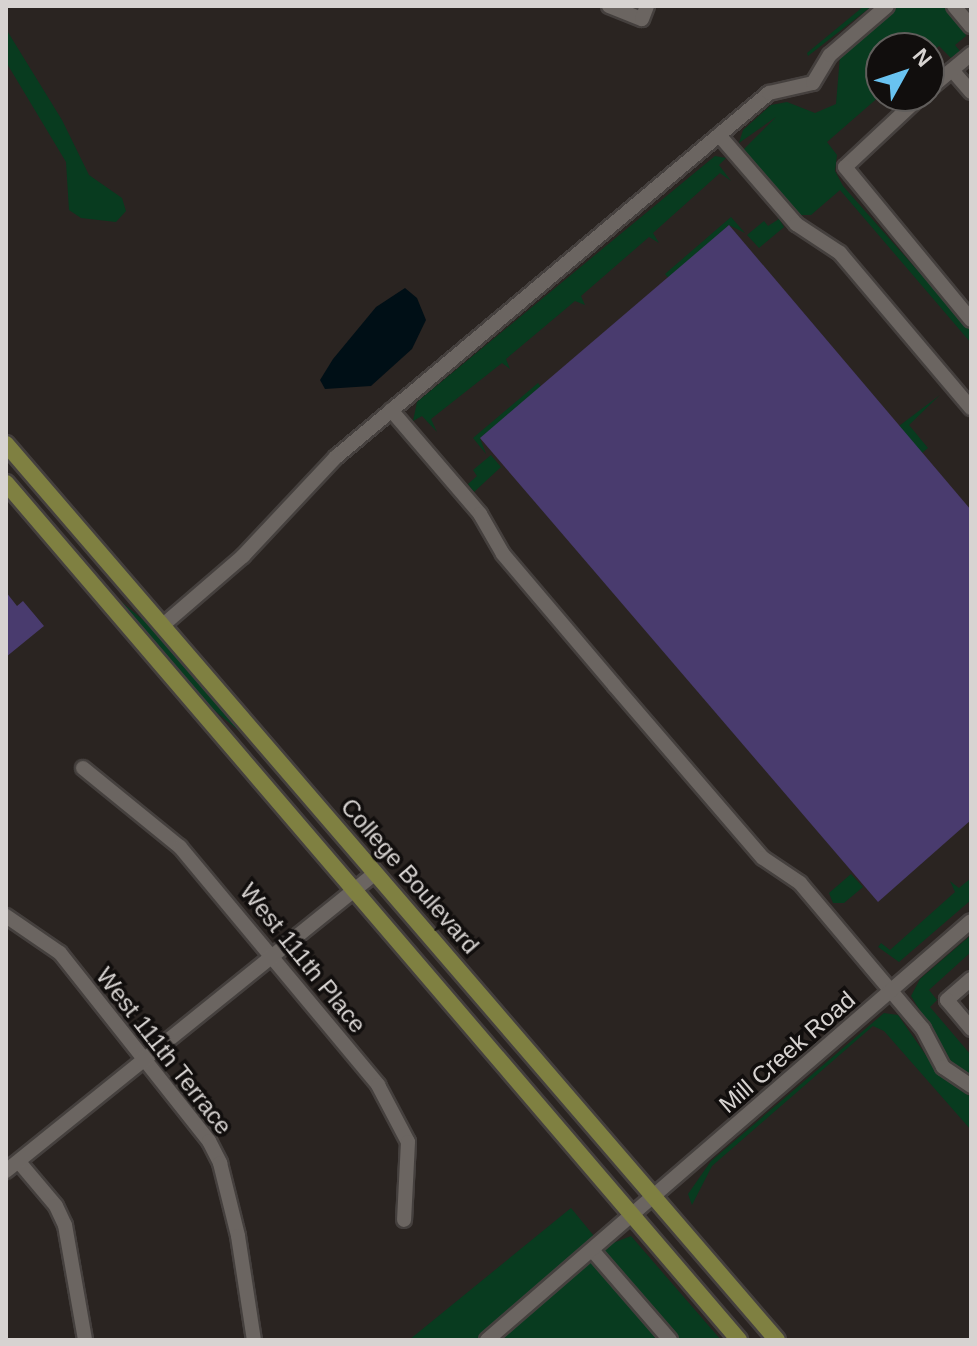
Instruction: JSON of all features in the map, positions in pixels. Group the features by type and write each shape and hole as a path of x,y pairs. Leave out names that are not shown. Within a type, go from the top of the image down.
{"main road":[{"name":"College Boulevard","path":"8,450 777,1340"},
{"path":"6,483 739,1340"}],"street":[{"path":"609,6 642,19 647,6"},
{"path":"162,626 243,556 336,457 769,93 813,83 830,55 887,6"},
{"path":"954,6 971,26"},
{"path":"945,76 971,54"},
{"path":"952,70 971,92"},
{"path":"904,112 845,167 971,320"},
{"path":"719,135 796,224 840,253 971,408"},
{"path":"391,410 480,514 503,554 743,835 763,858 800,883 923,1029 943,1067 971,1086"},
{"name":"West 111th Place","path":"83,768 156,822 378,1085 405,1130 409,1174 404,1220"},
{"path":"6,1171 147,1061 375,873"},
{"name":"West 111th Terrace","path":"6,916 60,953 147,1061 220,1163 254,1340"},
{"name":"Mill Creek Road","path":"487,1340 971,921"},
{"path":"971,979 947,1000 971,1029"},
{"path":"19,1162 56,1206 65,1225 85,1340"},
{"path":"592,1250 670,1340"}],"green space":[{"path":"864,6 872,6 808,56 807,53"},
{"path":"898,6 944,6 966,36 955,45 960,51 951,58 945,52 945,32 868,32"},
{"path":"6,29 62,120 89,175 122,198 126,211 116,222 81,218 69,210 66,162 6,62"},
{"path":"865,34 865,109 827,142 837,155 835,171 843,186 971,331 971,343 840,190 811,215 799,215 742,151 776,117 739,143 743,130 771,105 787,102 815,113 836,104 840,56"},
{"path":"715,156 726,158 719,165 731,181 720,173 653,233 659,243 649,237 581,296 585,305 575,301 506,359 510,369 502,363 431,419 437,432 422,416 413,421 417,402"},
{"path":"731,217 745,233 729,225 670,280 665,274"},
{"path":"779,219 784,227 759,248 747,235 764,221 768,226"},
{"path":"538,383 543,389 480,438 486,454 473,438"},
{"path":"940,395 909,425 928,448 922,453 899,426"},
{"path":"491,455 501,467 474,492 468,484 477,476 473,470"},
{"path":"105,588 161,635 251,741 190,690"},
{"path":"851,874 863,887 844,903 833,903 829,893"},
{"path":"971,878 971,900 899,962 878,947 881,943 890,950 955,892 950,881 959,888"},
{"path":"971,935 971,952 929,990 937,1000 930,1007 971,1055 971,1078 951,1061 911,996 920,979"},
{"path":"884,1013 898,1015 941,1077 971,1097 971,1130 884,1031 873,1026 712,1166 692,1205 688,1194 711,1161"},
{"path":"571,1208 603,1247 631,1236 721,1340 409,1340"}],"shaded area":[{"path":"405,288 417,298 426,320 412,349 371,386 325,389 320,380 333,359 376,307"}],"building":[{"path":"729,225 971,510 971,820 878,902 480,438"},
{"path":"6,592 17,606 23,601 44,626 6,657"}]}
